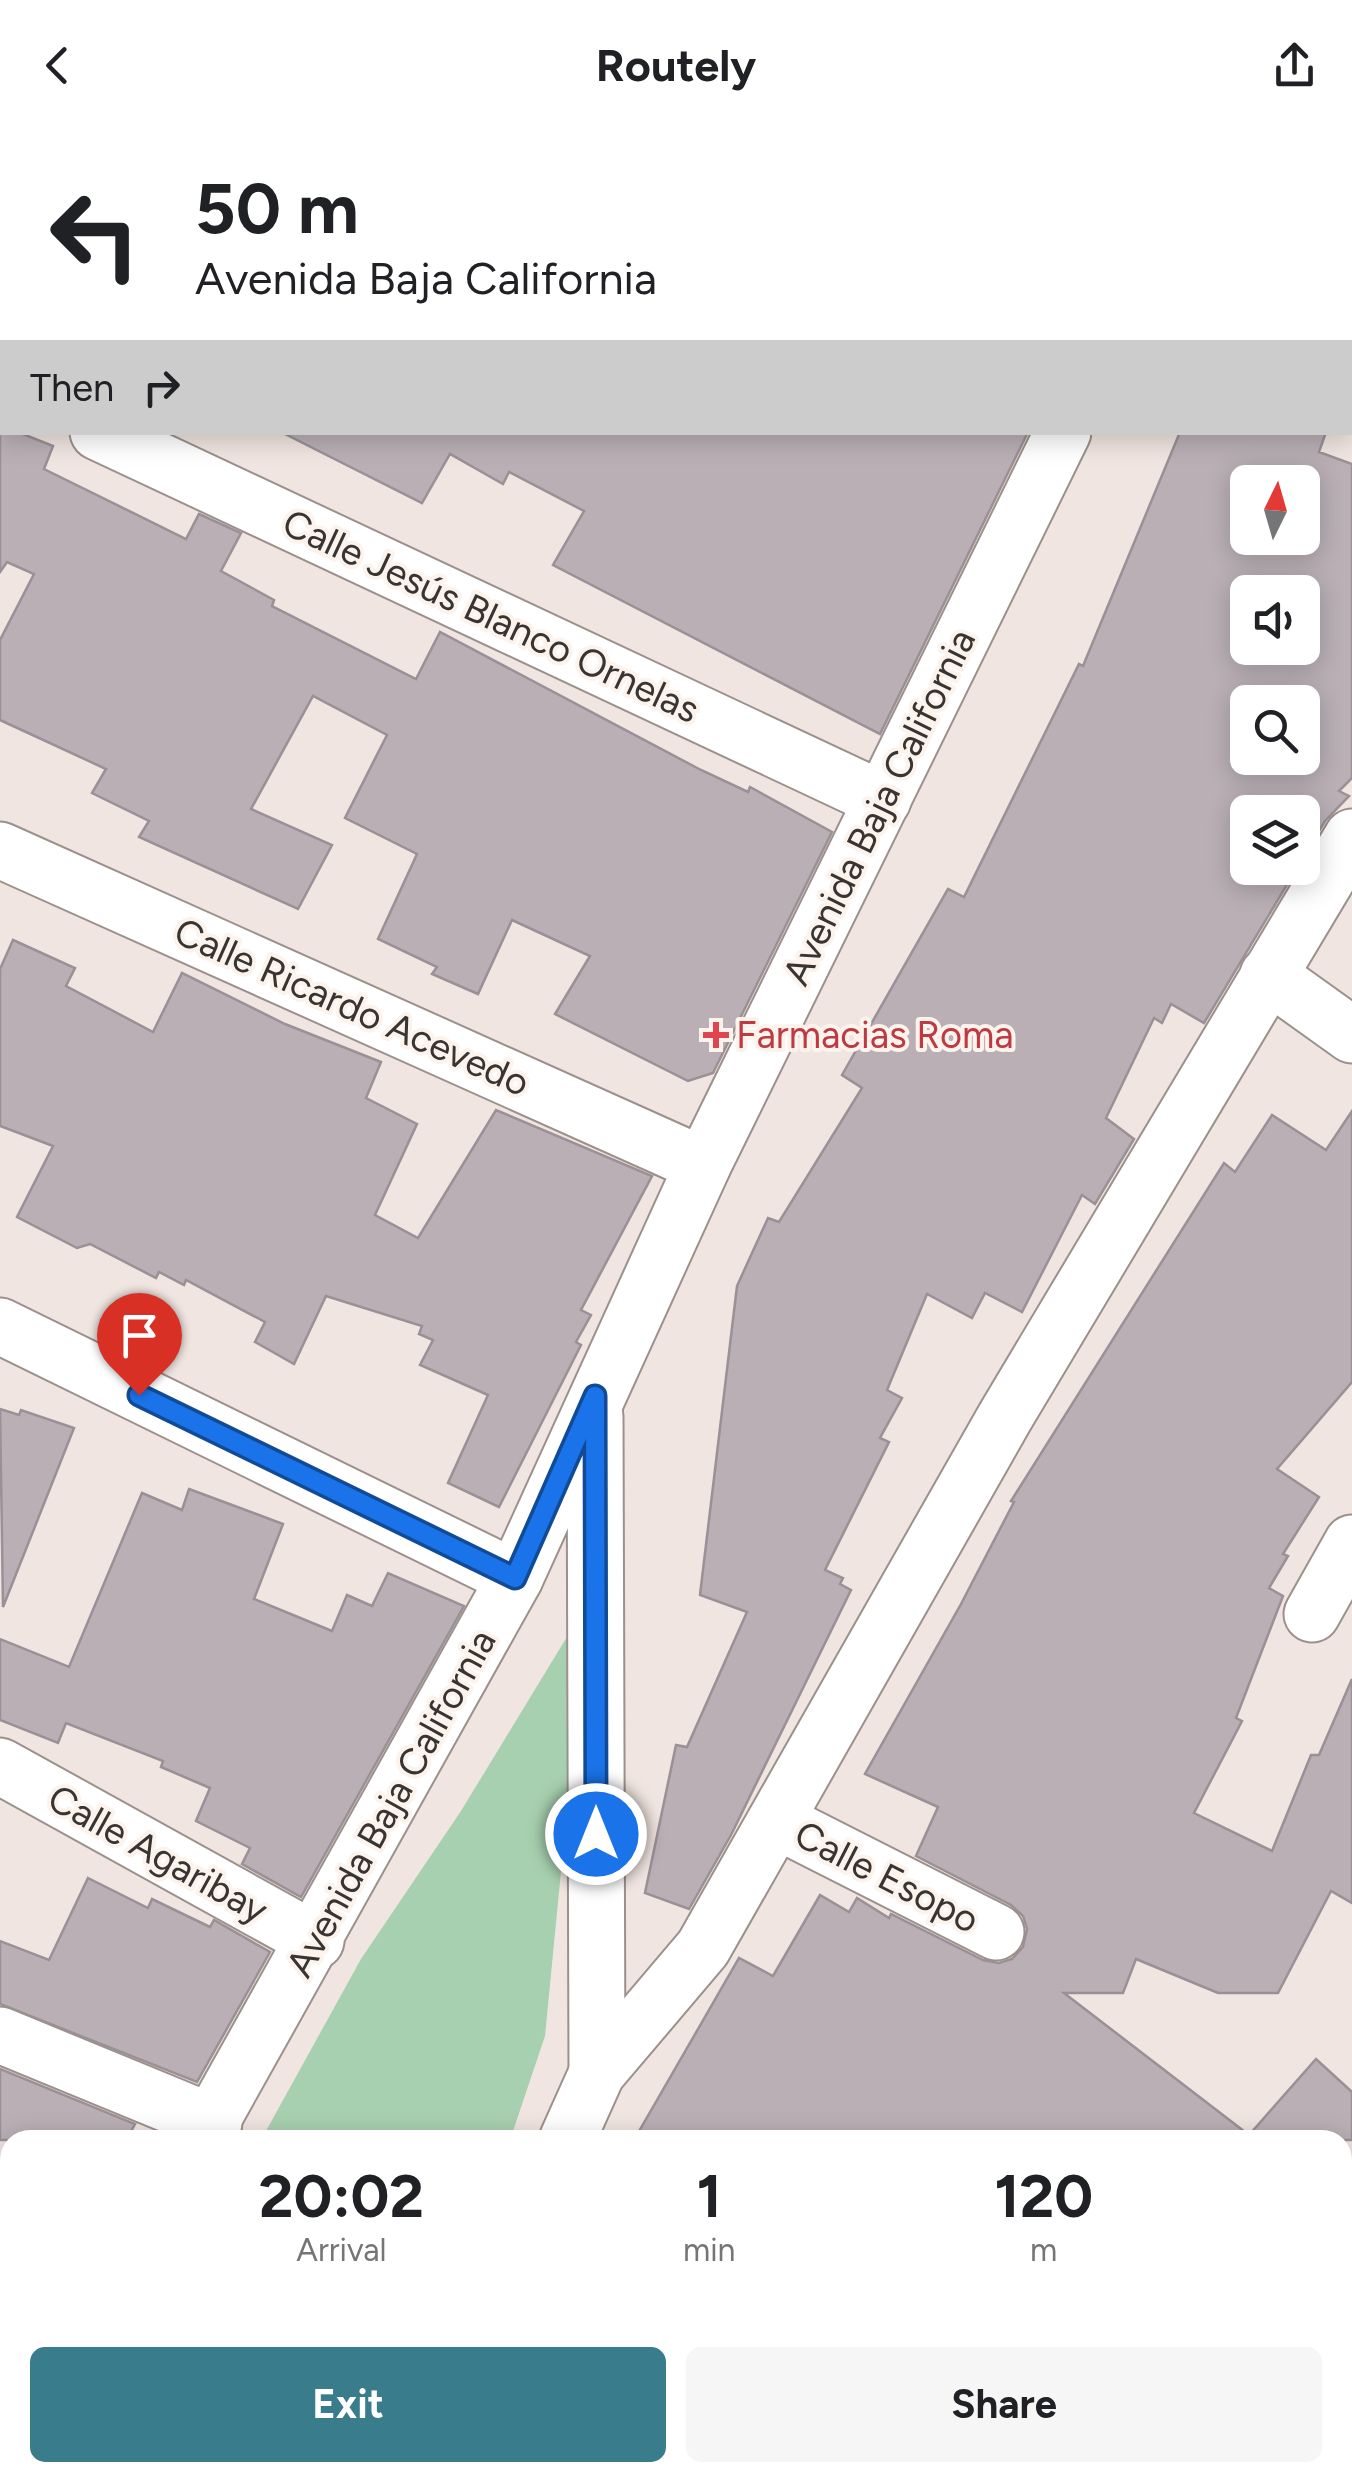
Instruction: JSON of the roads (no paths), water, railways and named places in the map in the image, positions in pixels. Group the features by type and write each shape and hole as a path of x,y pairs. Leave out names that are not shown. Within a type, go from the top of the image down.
{"main road":[{"name":"Calle Jesús Blanco Ornelas","path":"104,435 883,800"},
{"name":"Avenida Baja California","path":"209,2130 515,1578 703,1165 1062,435"},
{"path":"571,2130 597,2073 703,1948 1004,1417 1352,836"},
{"name":"Calle Ricardo Acevedo","path":"0,850 703,1165"},
{"path":"1268,975 1352,1035"},
{"path":"0,1326 515,1578"},
{"path":"595,1396 597,2073"},
{"path":"1312,1614 1352,1543"},
{"name":"Calle Agaribay","path":"0,1766 316,1941"},
{"name":"Calle Esopo","path":"777,1822 996,1932"},
{"path":"0,2035 204,2130"}],"place":[{"name":"Farmacias Roma","path":"716,1035"}]}
